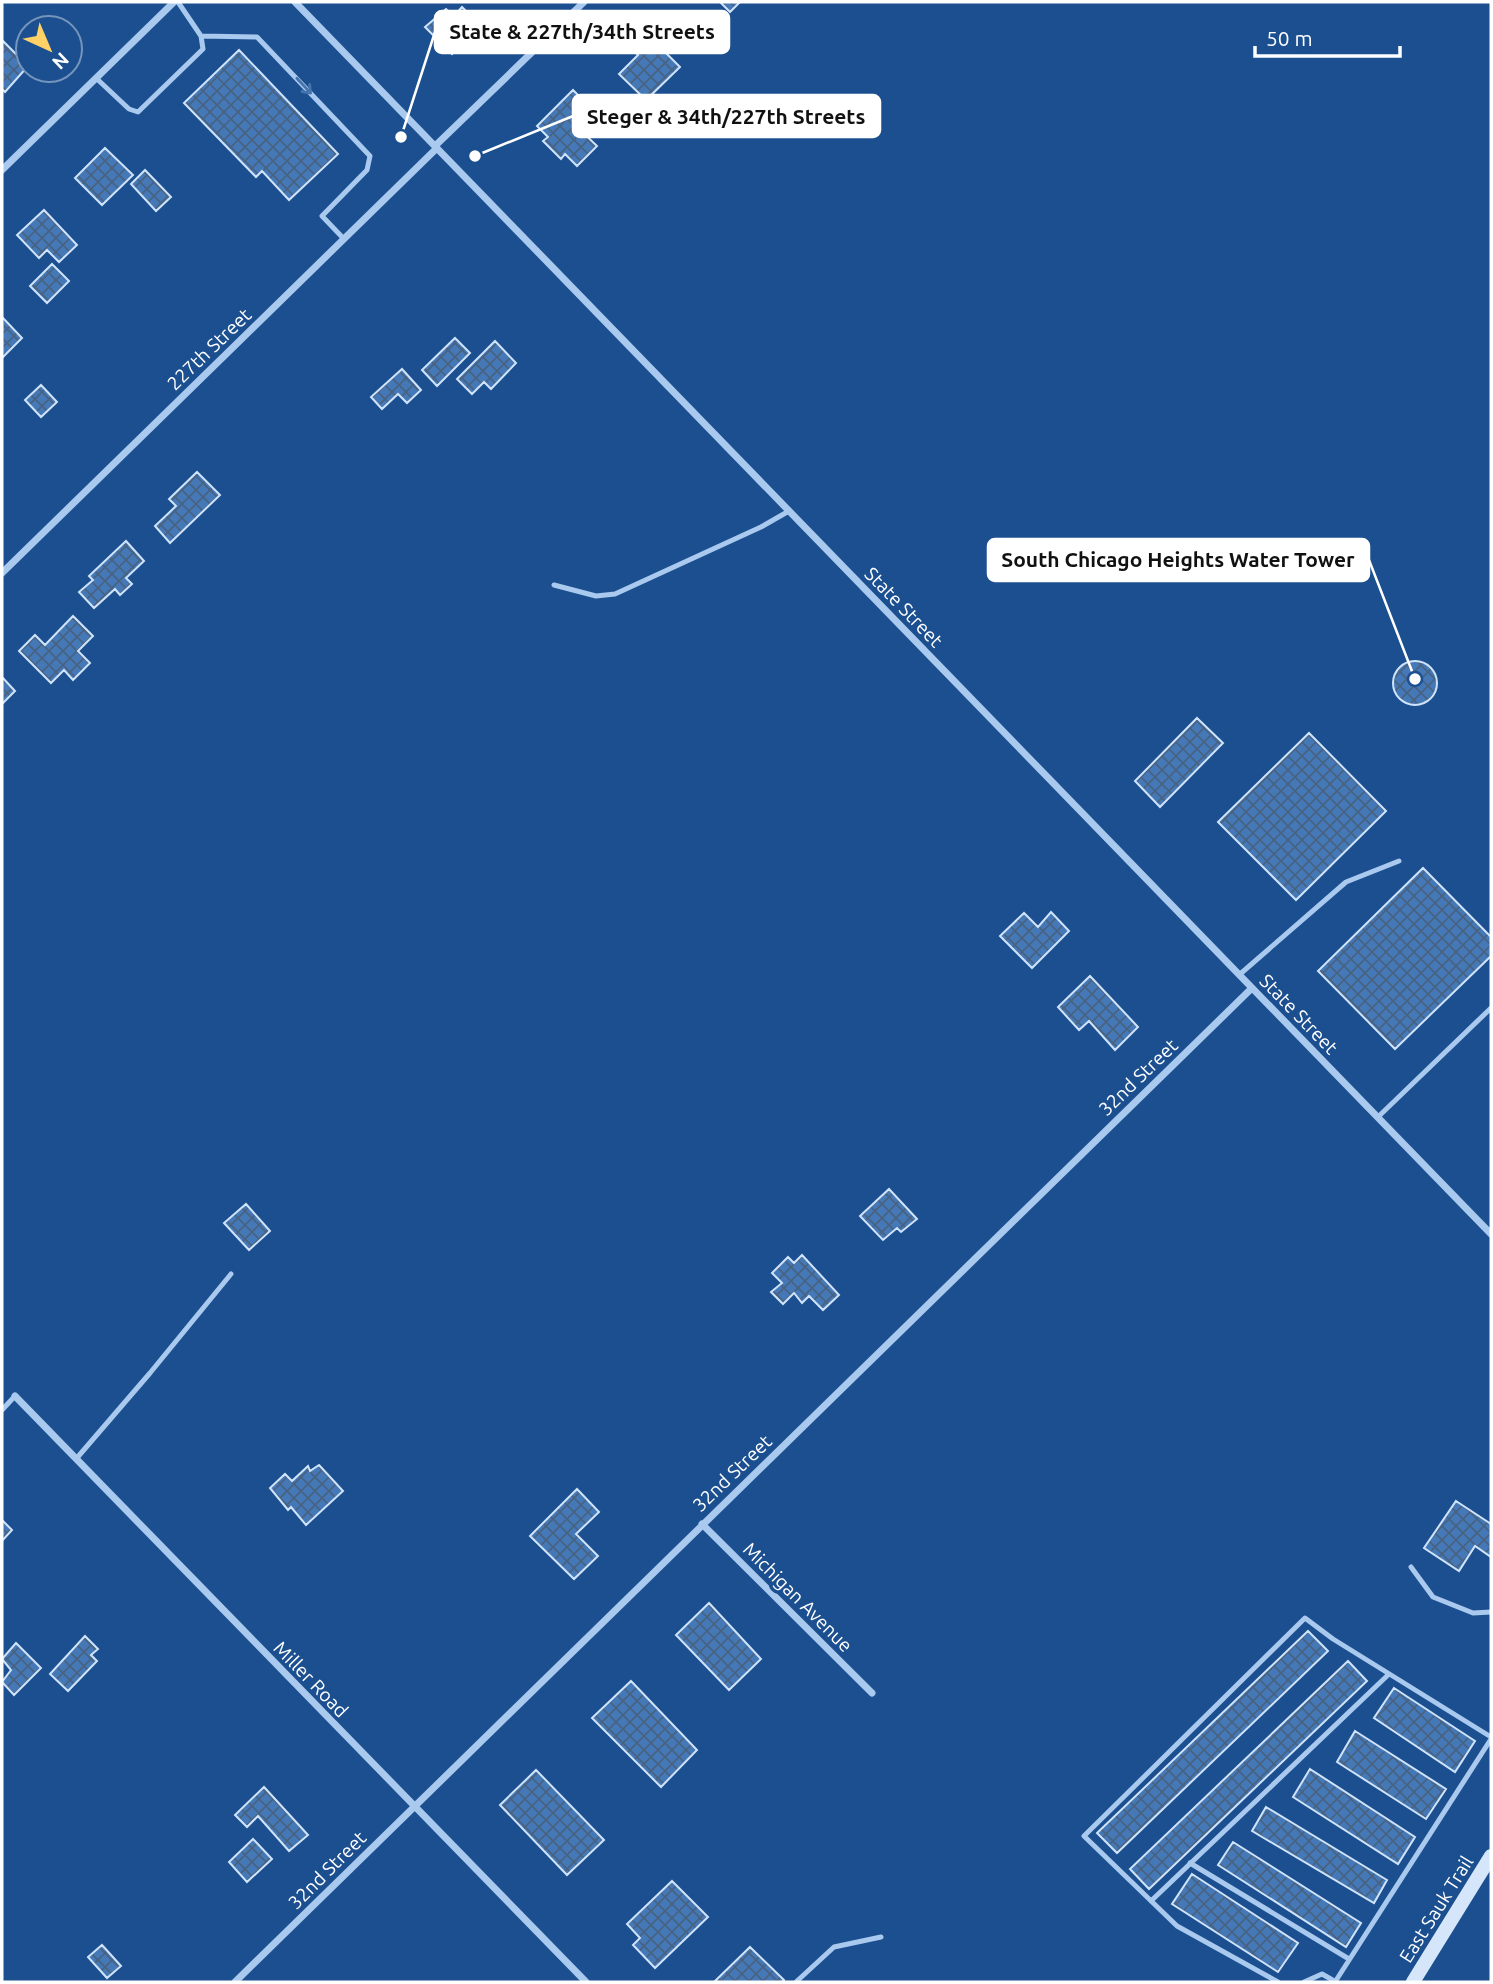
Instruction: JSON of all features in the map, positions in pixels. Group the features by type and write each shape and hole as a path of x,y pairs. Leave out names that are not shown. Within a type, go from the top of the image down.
{"main road":[{"name":"East Sauk Trail","path":"1413,1982 1491,1856"}],"street":[{"path":"2,170 176,2"},
{"name":"State Street","path":"295,2 1491,1234"},
{"name":"227th Street","path":"2,573 584,2"},
{"name":"32nd Street","path":"236,1982 1252,988"},
{"name":"Miller Road","path":"15,1396 586,1982"},
{"name":"Michigan Avenue","path":"702,1524 872,1693"}],"lane":[{"path":"96,78 128,109 138,112 203,49 201,36 176,2"},
{"path":"201,36 257,37 370,156 367,170 322,216 344,239"},
{"path":"554,585 596,596 615,594 761,527 789,511"},
{"path":"1239,975 1346,882 1398,861"},
{"path":"1378,1117 1491,1008"},
{"path":"76,1458 232,1274"},
{"path":"2,1410 15,1396"},
{"path":"1411,1567 1433,1597 1473,1613 1491,1612"},
{"path":"1278,1982 1177,1926 1084,1836 1305,1619 1491,1738 1336,1982 1322,1973 1304,1982"},
{"path":"1151,1901 1389,1674"},
{"path":"1190,1863 1349,1959"},
{"path":"796,1982 834,1947 881,1937"}],"building":[{"path":"720,2 740,2 730,12"},
{"path":"462,7 480,25 452,54 425,27 446,9 454,16"},
{"path":"646,33 680,67 646,100 619,74 638,55 631,48"},
{"path":"2,40 14,52 14,82 5,92 2,89"},
{"path":"239,50 338,154 289,200 262,171 256,177 184,103"},
{"path":"573,90 589,106 573,123 597,146 577,166 565,154 561,159 543,141 548,137 537,126"},
{"path":"105,148 133,175 102,205 75,178"},
{"path":"145,170 171,197 156,211 131,184"},
{"path":"44,210 77,245 59,262 47,250 39,258 17,235"},
{"path":"52,264 69,281 47,303 30,286"},
{"path":"2,319 22,338 2,358"},
{"path":"455,338 470,353 437,386 422,370"},
{"path":"495,341 516,363 491,389 484,382 472,394 457,379"},
{"path":"402,369 421,390 407,403 398,394 382,409 371,397"},
{"path":"41,385 57,402 41,417 25,400"},
{"path":"197,472 220,495 170,543 155,526 176,506 169,499"},
{"path":"126,541 144,561 126,578 132,584 120,595 115,589 94,608 79,592 93,580 89,576"},
{"path":"73,616 93,636 78,651 90,663 73,680 64,670 51,683 19,651 35,635 45,645"},
{"path":"1415,661 1424,662 1431,667 1436,674 1436,692 1431,699 1424,704 1415,705 1406,704 1399,699 1394,692 1393,683 1394,674 1399,667 1406,662"},
{"path":"2,677 15,691 2,704"},
{"path":"1197,718 1223,743 1160,807 1135,781"},
{"path":"1309,733 1386,811 1296,900 1218,822"},
{"path":"1423,868 1491,937 1491,956 1395,1049 1318,971"},
{"path":"1051,912 1069,931 1032,968 1000,936 1024,913 1038,927"},
{"path":"1090,976 1138,1027 1115,1050 1089,1021 1079,1030 1058,1007"},
{"path":"889,1189 917,1219 901,1232 897,1228 883,1240 860,1216"},
{"path":"246,1204 270,1231 249,1250 224,1223"},
{"path":"802,1255 839,1295 823,1310 809,1296 802,1303 794,1293 783,1304 771,1292 782,1283 772,1273 788,1257 794,1263"},
{"path":"319,1465 343,1491 306,1525 291,1507 288,1510 270,1488 285,1474 292,1481 308,1466 310,1471"},
{"path":"577,1489 599,1512 576,1534 598,1556 574,1579 530,1536"},
{"path":"1456,1501 1491,1524 1491,1557 1475,1546 1459,1571 1424,1548"},
{"path":"2,1520 12,1530 2,1541"},
{"path":"709,1603 761,1659 729,1690 676,1635"},
{"path":"1308,1631 1328,1651 1117,1853 1097,1833"},
{"path":"85,1636 98,1649 91,1655 97,1661 68,1691 50,1674"},
{"path":"16,1643 41,1668 14,1695 2,1682 11,1670 2,1659"},
{"path":"1348,1661 1367,1681 1149,1889 1130,1869"},
{"path":"631,1681 697,1750 661,1787 592,1718"},
{"path":"1394,1688 1475,1741 1455,1772 1374,1718"},
{"path":"1355,1731 1446,1789 1426,1819 1337,1762"},
{"path":"1310,1769 1415,1837 1398,1864 1293,1797"},
{"path":"536,1770 604,1840 567,1875 500,1805"},
{"path":"264,1787 308,1835 289,1851 258,1816 247,1827 235,1815"},
{"path":"1266,1807 1387,1880 1374,1903 1252,1831"},
{"path":"253,1839 272,1859 247,1882 229,1862"},
{"path":"1233,1842 1361,1923 1346,1947 1218,1865"},
{"path":"1192,1874 1298,1943 1278,1972 1172,1904"},
{"path":"672,1881 708,1917 655,1968 633,1945 640,1938 627,1924"},
{"path":"102,1945 121,1966 107,1978 88,1957"},
{"path":"750,1947 784,1980 782,1982 714,1982"}],"place":[{"name":"State & 227th/34th Streets","path":"401,137"},
{"name":"Steger & 34th/227th Streets","path":"475,156"},
{"name":"South Chicago Heights Water Tower","path":"1415,679"}]}
